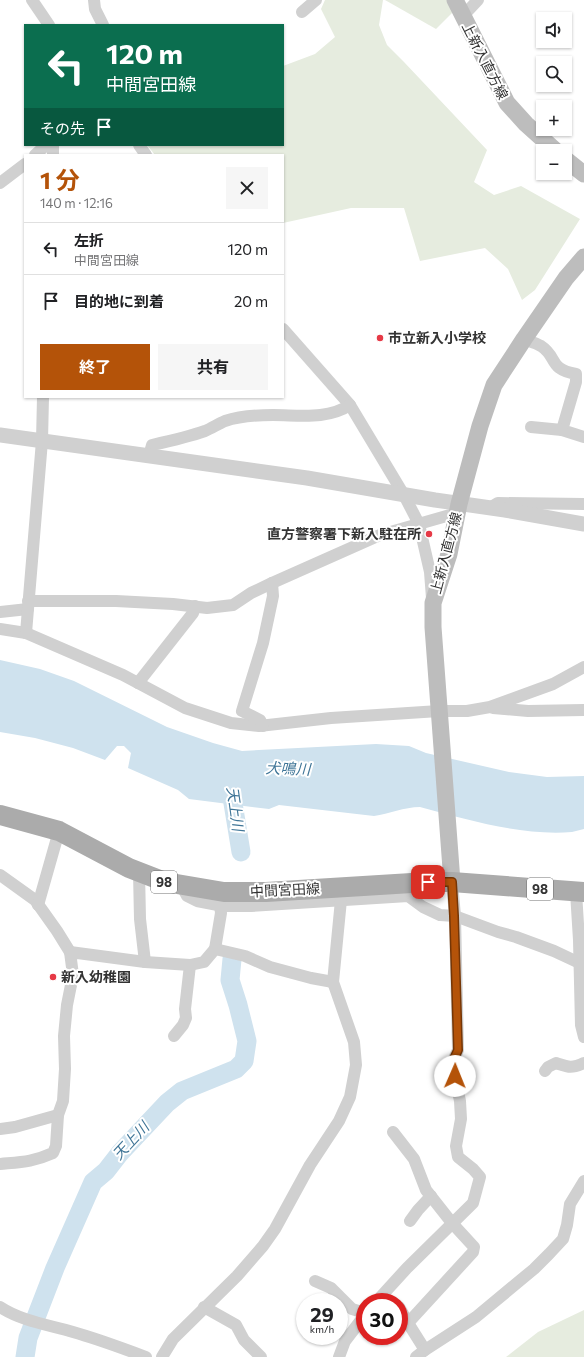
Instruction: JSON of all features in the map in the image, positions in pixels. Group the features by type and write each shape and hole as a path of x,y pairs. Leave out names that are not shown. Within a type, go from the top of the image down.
{"main road":[{"name":"上新入直方線","path":"455,0 507,103 526,124 548,144"},
{"path":"572,165 584,174"},
{"name":"上新入直方線","path":"452,873 439,714 433,627 433,603 448,554 458,509 480,426 494,385 566,278 584,257"},
{"name":"中間宮田線","path":"0,815 59,831 139,872 165,882 224,892 266,892 428,882 452,873 580,892"}],"street":[{"path":"32,0 48,24"},
{"path":"94,0 95,9 102,24"},
{"path":"302,12 316,0"},
{"path":"463,16 478,0"},
{"path":"36,154 45,146"},
{"path":"0,183 24,165"},
{"path":"284,330 350,405 404,495 419,524 430,572 433,603"},
{"path":"524,339 541,346 556,366 566,372 576,374 576,382 562,430"},
{"path":"26,633 42,442 43,398"},
{"path":"149,456 152,445 187,437 224,422 243,417 272,415 318,416 333,414 350,405"},
{"path":"532,427 562,430 584,437"},
{"path":"0,435 307,478 404,495 458,509 488,508 584,524"},
{"path":"488,508 498,503 584,504"},
{"path":"0,612 28,605 116,601 207,608 233,605 272,583 380,535 419,524 458,509"},
{"path":"263,726 260,720 242,711 263,643 273,596 272,583"},
{"path":"138,683 193,613 195,606"},
{"path":"0,629 26,633 123,675 186,708 231,722 263,726 331,718 439,714 490,707 553,684 584,667"},
{"path":"490,707 528,712 584,710"},
{"path":"38,904 59,831"},
{"path":"139,872 140,919 145,962"},
{"path":"386,1291 407,1268 473,1203 480,1177 474,1169 458,1157 456,1146 461,1119 460,1101 452,1063 458,1050 452,873"},
{"path":"0,875 26,892 38,904 70,952 73,975 67,1005 64,1036 65,1069 63,1101 58,1115 56,1146 53,1153 31,1162 0,1164"},
{"path":"181,885 187,896 220,906 251,906 408,896 423,907 440,915 454,916 516,937 554,951 582,964"},
{"path":"580,892 582,964 581,1025 584,1038"},
{"path":"162,1357 173,1339 237,1276 276,1229 310,1165 339,1121 350,1097 356,1065 354,1042 333,982 341,900"},
{"path":"70,952 145,962 190,965 204,962 215,949 220,906"},
{"path":"215,949 245,956 270,967 311,978 333,982"},
{"path":"174,1036 184,1024 186,1018 185,1008 190,965"},
{"path":"545,1071 556,1063 569,1068 584,1063"},
{"path":"0,1129 15,1127 58,1115"},
{"path":"393,1132 414,1159 426,1190 452,1223 474,1247 473,1252 408,1323 421,1353 476,1318 534,1269 549,1254 563,1239 570,1204 584,1181"},
{"path":"410,1221 431,1196"},
{"path":"315,1281 331,1288 352,1309 356,1311"},
{"path":"0,1307 9,1313 26,1319 96,1339 146,1357"},
{"path":"204,1307 236,1325 244,1340 261,1357"},
{"path":"339,1357 345,1341 356,1326"}],"shaded area":[{"path":"325,0 383,0 379,25 387,45 487,150 474,182 494,195 521,186 580,219 535,290 522,300 508,269 485,248 420,261 404,208 351,208 284,223 284,154 154,154 148,146 284,146 284,66 315,54 335,37 321,9"},
{"path":"385,0 447,0 453,12 436,29"},
{"path":"584,1310 584,1357 506,1357 538,1332"}],"water":[{"name":"犬鳴川","path":"0,660 40,669 74,681 167,727 213,743 242,751 376,744 409,746 426,753 509,772 547,777 584,776 584,829 572,832 534,832 476,822 420,807 408,808 374,816 279,805 269,809 189,799 178,790 128,768 131,753 124,746 117,746 105,760 73,748 35,738 0,732"}],"waterway":[{"name":"天上川","path":"229,779 241,852"},
{"name":"天上川","path":"25,1357 28,1338 55,1268 93,1182 106,1171 120,1153 167,1103 182,1091 236,1069 244,1061 247,1041 230,980 232,959"}],"place":[{"name":"市立新入小学校","path":"380,338"},
{"name":"直方警察署下新入駐在所","path":"429,534"},
{"name":"新入幼稚園","path":"53,977"}],"route":[{"path":"428,882 452,882 458,1050 452,1063 455,1076"}]}
